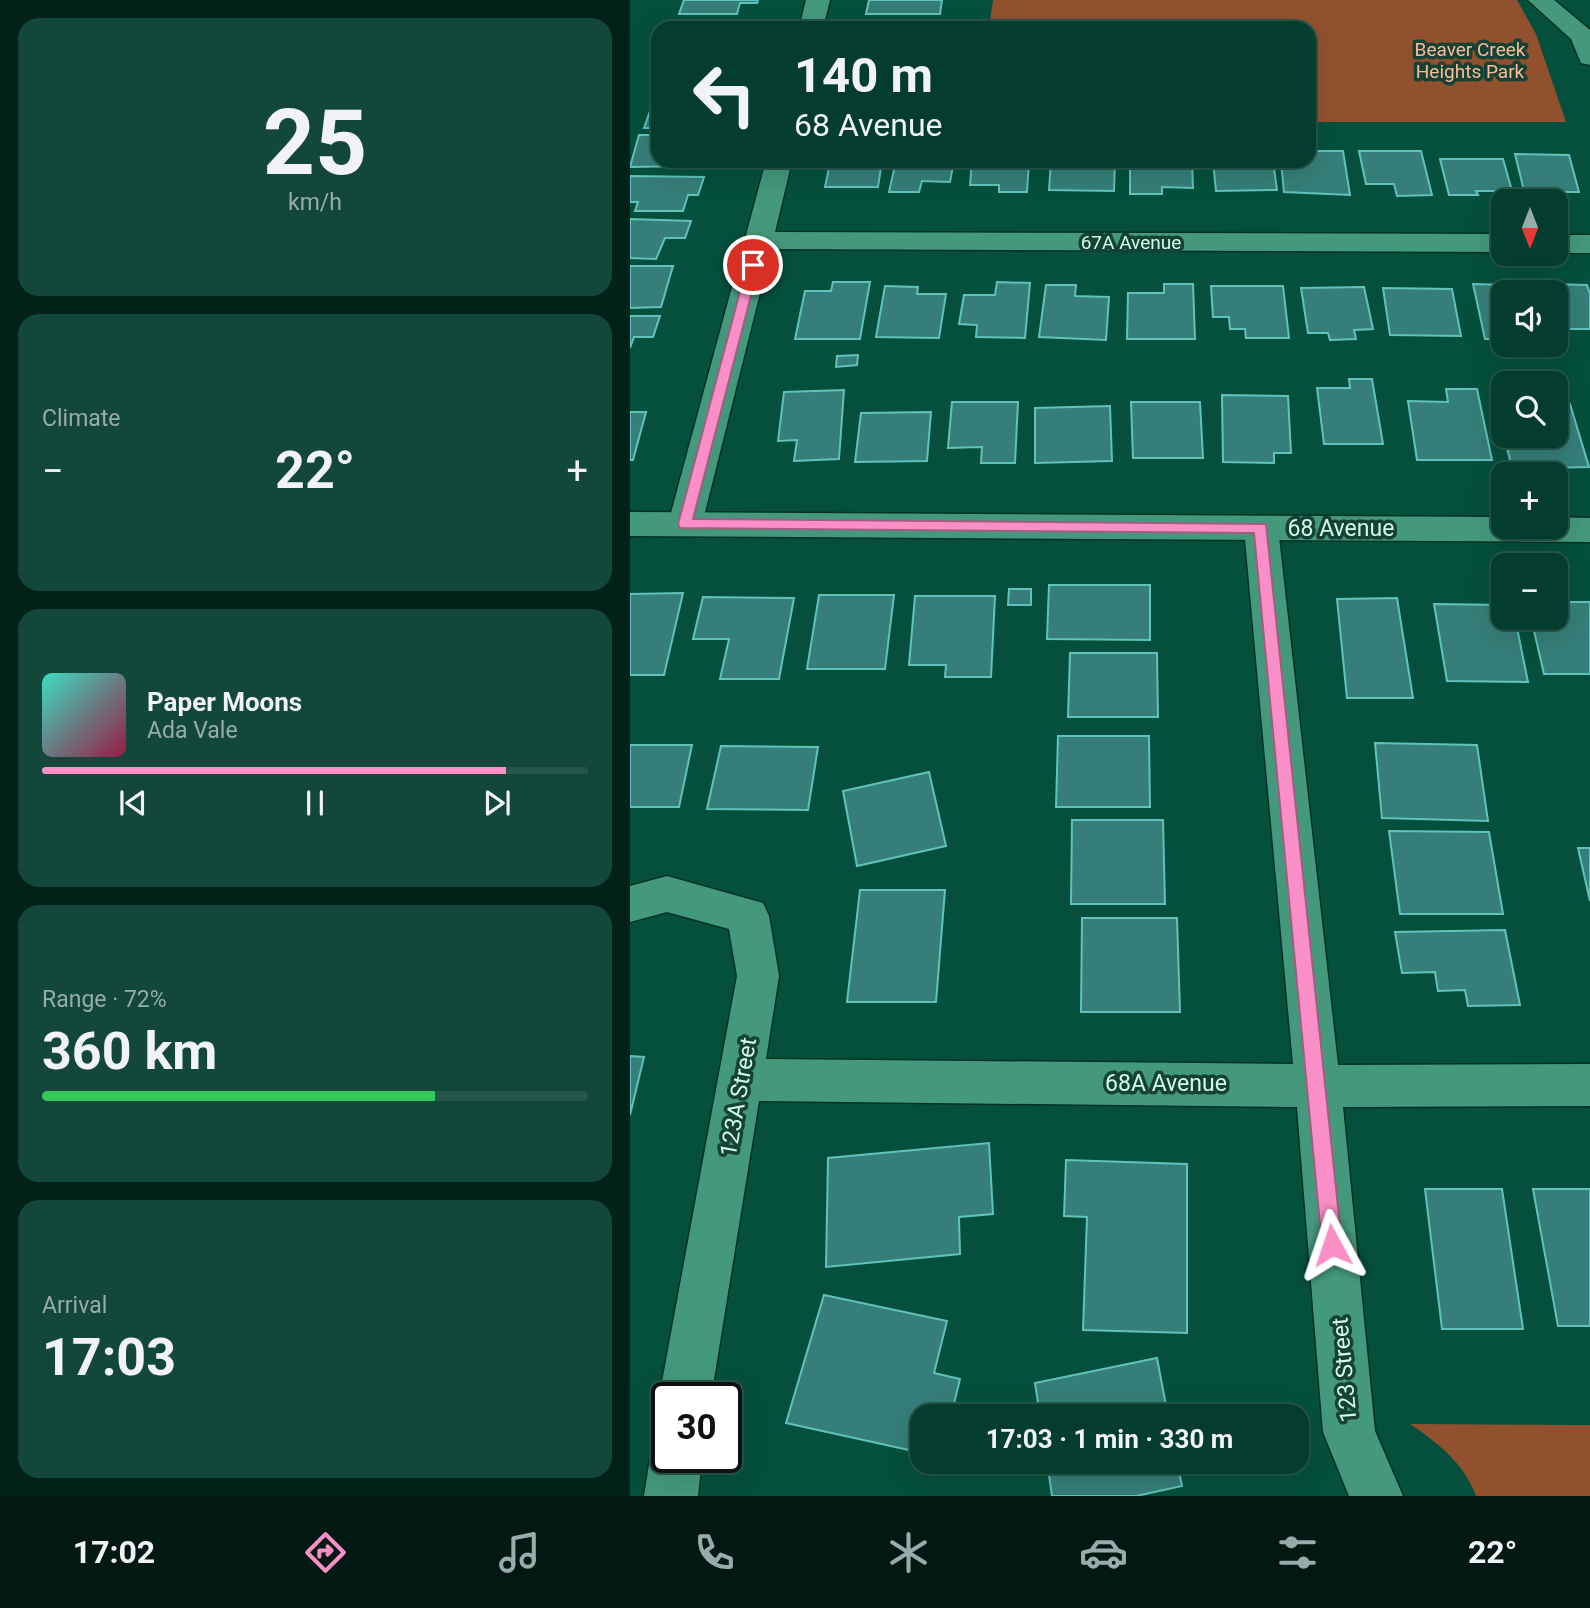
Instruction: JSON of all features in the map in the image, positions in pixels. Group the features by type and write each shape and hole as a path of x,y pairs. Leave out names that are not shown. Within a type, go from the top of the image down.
{"street":[{"path":"813,21 818,0"},
{"path":"1540,0 1582,36 1590,58"},
{"path":"685,524 777,168"},
{"name":"67A Avenue","path":"759,240 1491,243"},
{"path":"1568,243 1590,244"},
{"name":"68 Avenue","path":"630,524 1590,530"},
{"name":"123 Street","path":"1261,528 1318,1086 1349,1432 1376,1496"},
{"name":"123A Street","path":"630,904 667,894 748,916 758,976 688,1382"},
{"name":"68A Avenue","path":"742,1080 1318,1086 1590,1085"},
{"path":"671,1496 674,1473"}],"green space":[{"name":"Beaver Creek Heights Park","path":"993,0 1517,0 1536,34 1566,122 1316,122 1316,21 990,21"},
{"path":"1410,1424 1590,1425 1590,1496 1476,1496 1465,1473 1449,1455"}],"building":[{"path":"684,0 758,0 757,3 740,3 737,14 679,14"},
{"path":"869,0 942,0 940,14 866,14"},
{"path":"651,108 651,128 644,128"},
{"path":"639,135 651,135 651,167 630,167"},
{"path":"1316,151 1343,151 1350,195 1284,192 1282,168 1316,168"},
{"path":"1359,151 1421,151 1432,195 1397,196 1394,184 1366,184"},
{"path":"1515,154 1569,155 1579,192 1568,192 1568,189 1524,189"},
{"path":"1440,159 1503,159 1511,189 1476,191 1478,195 1449,195"},
{"path":"829,168 881,168 878,187 825,187"},
{"path":"894,168 953,168 950,182 922,181 919,192 889,192"},
{"path":"971,168 1029,168 1027,192 999,192 999,185 970,185"},
{"path":"1051,168 1115,168 1114,191 1049,190"},
{"path":"1130,168 1192,168 1193,188 1162,187 1162,194 1130,194"},
{"path":"1214,168 1274,168 1277,190 1216,191"},
{"path":"630,176 704,177 698,195 688,195 683,211 635,211 638,202 630,202"},
{"path":"630,219 691,221 685,238 665,238 656,259 630,258"},
{"path":"630,266 673,266 661,307 630,308"},
{"path":"833,282 870,282 860,339 795,339 805,291 831,291"},
{"path":"997,282 1030,283 1025,338 976,337 977,325 959,324 964,295 995,295"},
{"path":"1164,284 1193,284 1195,339 1127,339 1128,293 1164,293"},
{"path":"1473,284 1491,284 1491,339 1485,339"},
{"path":"1568,284 1587,285 1590,294 1590,329 1568,329"},
{"path":"1046,285 1076,285 1075,296 1109,297 1106,340 1039,337"},
{"path":"885,286 918,287 917,294 946,294 939,338 876,337"},
{"path":"1211,286 1283,286 1289,338 1246,338 1245,329 1230,329 1229,317 1213,317"},
{"path":"1364,287 1373,329 1354,330 1356,339 1330,340 1328,333 1308,333 1301,288"},
{"path":"1383,288 1452,289 1461,336 1390,335"},
{"path":"630,316 660,316 653,337 634,337 630,348"},
{"path":"858,355 857,365 836,367 837,356"},
{"path":"1349,379 1372,379 1383,444 1324,444 1317,388 1350,388"},
{"path":"1446,389 1477,389 1492,460 1417,460 1408,401 1448,402"},
{"path":"844,390 839,459 794,461 797,440 778,441 784,392"},
{"path":"1222,395 1288,396 1291,453 1274,453 1274,463 1223,462"},
{"path":"952,402 1018,402 1015,463 981,463 982,447 948,448"},
{"path":"1131,402 1200,402 1203,458 1133,458"},
{"path":"1570,404 1589,467 1568,467 1568,462 1510,462 1507,448 1568,448"},
{"path":"1110,406 1112,461 1035,463 1035,408"},
{"path":"630,412 646,412 633,460 630,460"},
{"path":"931,412 927,461 855,462 861,413"},
{"path":"1049,585 1150,585 1150,640 1047,639"},
{"path":"1009,589 1031,589 1031,605 1008,605"},
{"path":"683,593 664,675 630,675 630,594"},
{"path":"819,595 894,595 885,669 807,669"},
{"path":"915,596 995,596 991,677 945,677 946,665 909,665"},
{"path":"703,597 794,598 779,679 720,679 729,639 693,639"},
{"path":"1397,598 1413,698 1347,698 1337,599"},
{"path":"1568,602 1590,602 1590,674 1544,674 1534,630 1568,630"},
{"path":"1434,604 1491,605 1491,630 1517,630 1528,682 1447,681"},
{"path":"1070,653 1157,653 1158,717 1068,717"},
{"path":"1058,736 1149,736 1150,807 1056,807"},
{"path":"1375,743 1477,745 1488,821 1382,818"},
{"path":"630,745 692,745 679,807 630,807"},
{"path":"721,746 818,747 808,810 707,809"},
{"path":"929,772 946,846 857,866 843,791"},
{"path":"1072,820 1163,820 1165,904 1071,904"},
{"path":"1389,831 1489,832 1503,914 1400,914"},
{"path":"1578,848 1590,848 1590,901"},
{"path":"860,890 945,890 936,1002 847,1002"},
{"path":"1082,918 1177,918 1180,1012 1081,1012"},
{"path":"1505,930 1520,1005 1468,1006 1465,990 1438,991 1435,972 1402,973 1395,932"},
{"path":"630,1056 644,1057 630,1115"},
{"path":"989,1143 993,1214 959,1217 960,1254 826,1267 828,1158"},
{"path":"1066,1160 1187,1164 1187,1333 1083,1330 1087,1217 1064,1216"},
{"path":"1425,1189 1502,1189 1523,1329 1442,1329"},
{"path":"1533,1189 1590,1189 1590,1326 1558,1326"},
{"path":"824,1295 947,1321 934,1373 960,1379 954,1404 910,1404 910,1450 786,1423"},
{"path":"1157,1358 1166,1404 1038,1404 1035,1383"},
{"path":"1049,1474 1180,1474 1182,1486 1136,1496 1052,1496"}],"route":[{"path":"753,265 685,524 1261,528 1264,583 1318,1086 1332,1245"}]}
